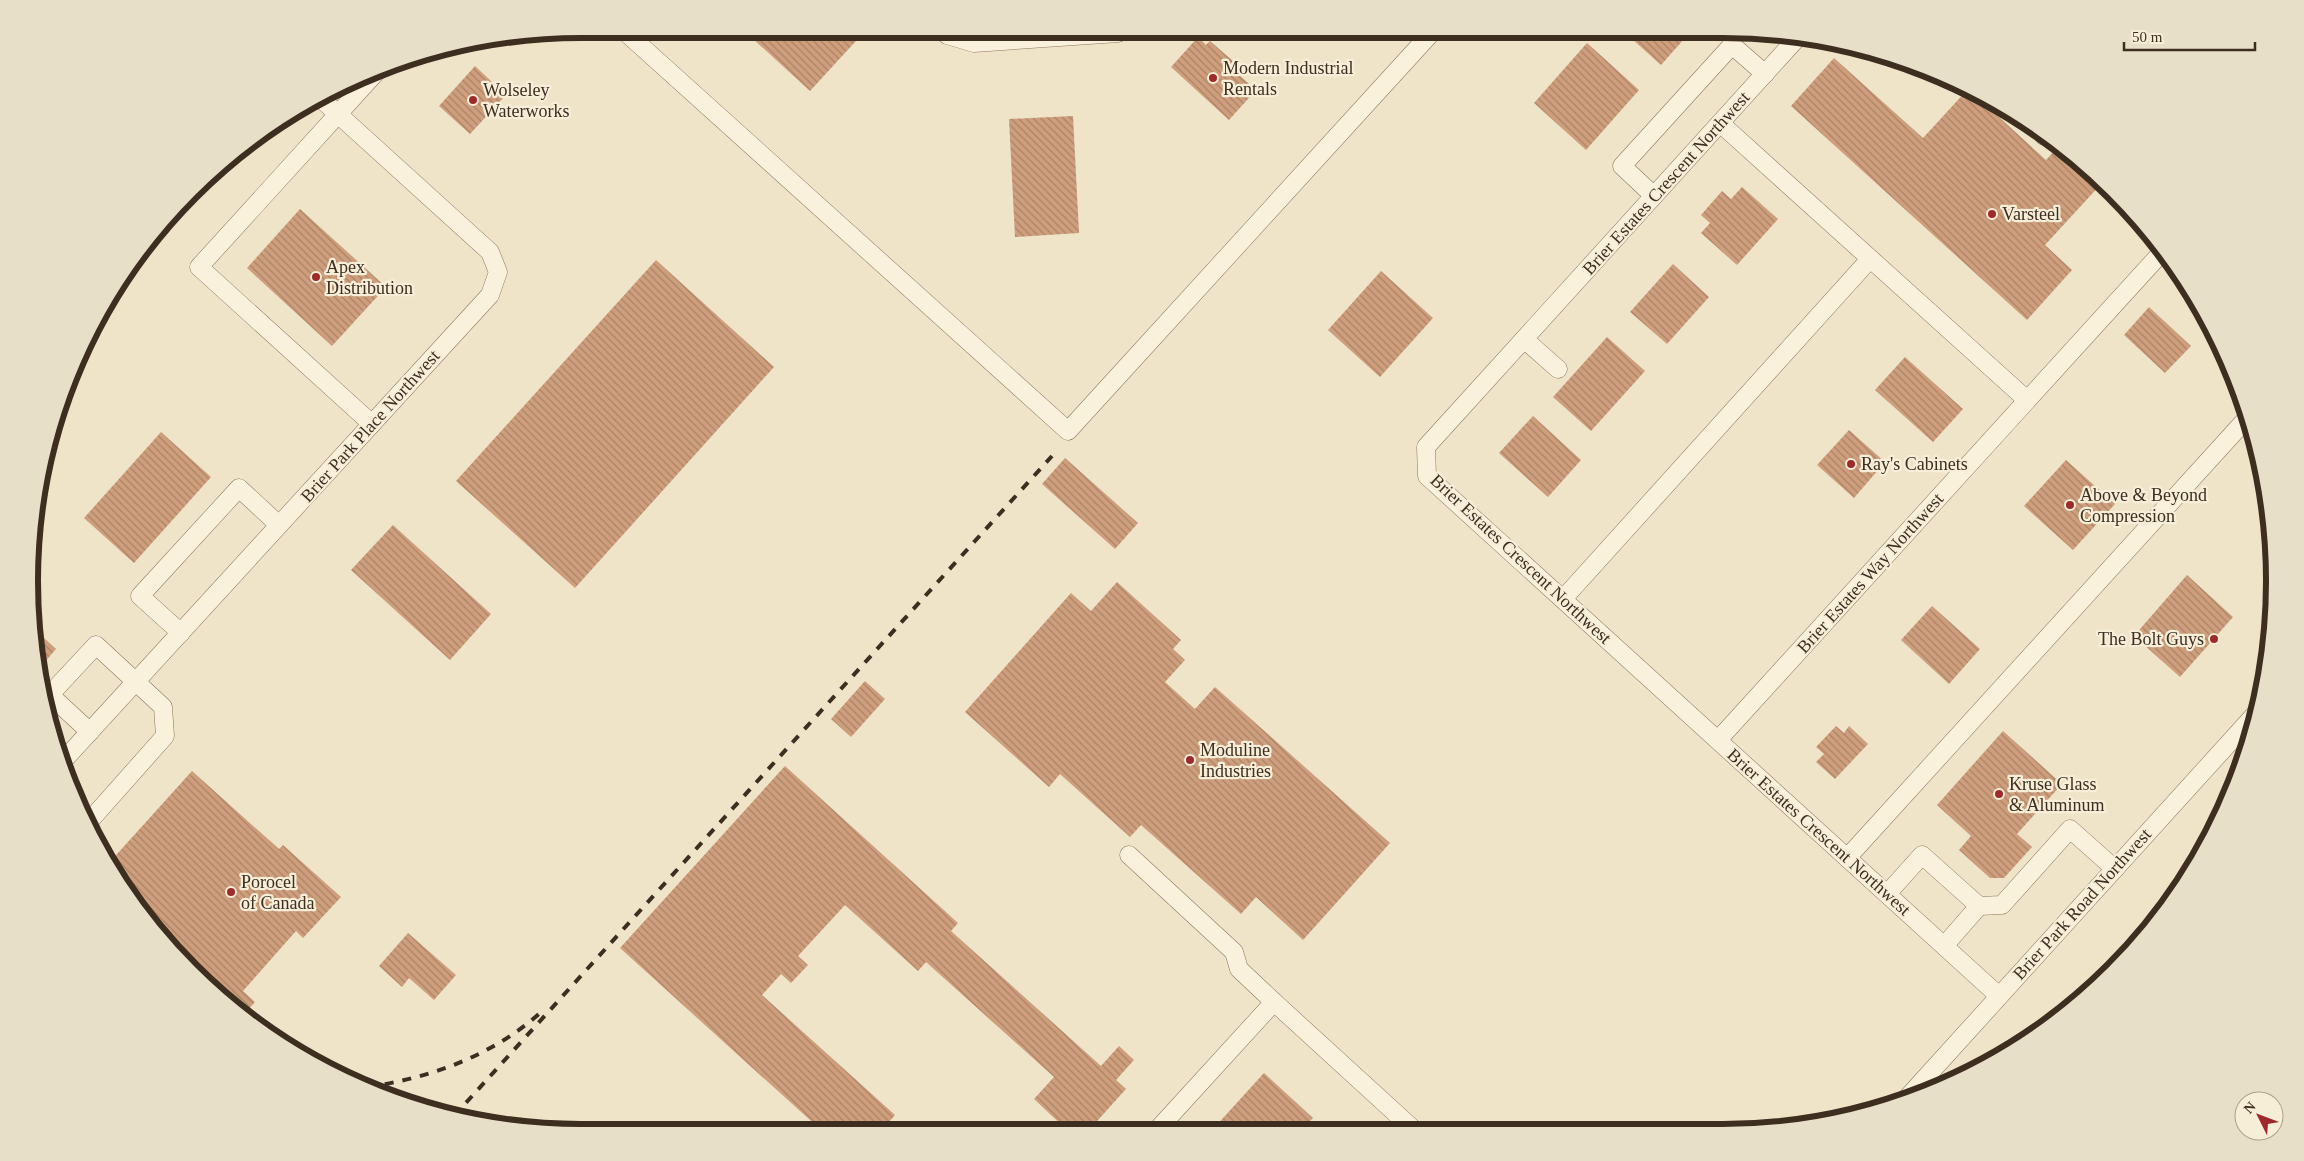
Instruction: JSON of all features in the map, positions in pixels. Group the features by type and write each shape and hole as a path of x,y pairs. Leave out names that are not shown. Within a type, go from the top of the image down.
{"street":[{"path":"632,38 1068,431 1427,38"},
{"path":"957,38 974,43 1046,38"},
{"name":"Brier Estates Crescent Northwest","path":"1794,42 1426,447 1428,476 1999,996"},
{"path":"1654,196 1622,166 1719,59 1732,45 1765,74"},
{"path":"368,81 199,267 372,424"},
{"name":"Brier Park Place Northwest","path":"67,757 490,295 498,272 490,252 324,102"},
{"path":"1720,123 2027,400"},
{"name":"Brier Estates Way Northwest","path":"1718,740 2158,256"},
{"path":"1563,600 1870,259"},
{"path":"1524,339 1558,369"},
{"path":"1847,858 2243,423"},
{"path":"181,633 140,596 147,588 239,488 279,525"},
{"path":"50,695 96,645 163,708 165,736 92,818"},
{"path":"52,702 90,732"},
{"name":"Brier Park Road Northwest","path":"1916,1088 2248,723"},
{"path":"1887,894 1922,855 1979,906 2002,905 2070,829 2115,869"},
{"path":"1129,856 1234,952 1239,969 1408,1124"},
{"path":"1944,946 1979,906"},
{"path":"1163,1124 1274,1002"}],"building":[{"path":"752,38 859,38 810,91"},
{"name":"Modern Industrial Rentals","path":"1199,38 1206,45 1210,41 1233,61 1229,66 1256,90 1229,120 1171,67"},
{"path":"1631,38 1685,38 1661,65"},
{"path":"1587,43 1639,90 1586,150 1534,103"},
{"name":"Varsteel","path":"1834,58 1923,138 1964,93 1985,105 2046,160 2055,151 2082,172 2098,188 2045,245 2072,270 2027,320 1791,106"},
{"name":"Wolseley Waterworks","path":"475,66 506,95 470,134 439,106"},
{"path":"1073,116 1079,233 1015,237 1009,119"},
{"path":"1742,187 1778,219 1737,265 1701,233 1710,223 1701,215 1722,191 1731,199"},
{"name":"Apex Distribution","path":"300,209 386,287 332,346 247,268"},
{"path":"656,260 774,367 575,588 456,481"},
{"path":"1673,264 1709,297 1667,344 1630,312"},
{"path":"1381,271 1433,318 1380,377 1328,330"},
{"path":"2149,307 2191,346 2165,373 2124,335"},
{"path":"1607,337 1645,371 1591,431 1553,397"},
{"path":"1905,357 1963,409 1933,442 1875,390"},
{"path":"1533,416 1581,460 1548,497 1499,453"},
{"name":"Ray's Cabinets","path":"1849,430 1885,462 1854,498 1817,465"},
{"path":"161,432 211,477 134,563 84,518"},
{"path":"1065,458 1138,523 1115,549 1042,484"},
{"name":"Above & Beyond Compression","path":"2066,460 2115,504 2073,550 2024,506"},
{"path":"393,525 491,614 450,660 351,570"},
{"path":"2187,575 2233,617 2180,677 2134,636"},
{"name":"Moduline Industries","path":"1117,582 1181,640 1173,649 1185,660 1165,682 1195,709 1215,687 1390,843 1303,940 1256,897 1241,914 1141,825 1130,837 1060,774 1049,787 965,712 1071,593 1091,611"},
{"path":"1932,606 1980,649 1949,684 1901,640"},
{"path":"41,635 56,649 44,663"},
{"path":"865,681 885,699 851,737 831,719"},
{"path":"1836,726 1844,733 1849,726 1868,744 1835,779 1816,762 1824,754 1816,747"},
{"name":"Kruse Glass & Aluminum","path":"2003,731 2062,784 2017,834 2032,847 2004,878 1990,878 1959,850 1971,836 1937,805"},
{"path":"785,766 958,923 951,931 1101,1066 1119,1046 1134,1060 1116,1080 1126,1089 1094,1124 1061,1124 1034,1099 1054,1077 926,962 918,971 845,905 798,956 808,965 791,983 781,974 762,995 895,1115 887,1124 814,1124 620,948"},
{"name":"Porocel of Canada","path":"192,771 279,849 283,845 341,897 303,938 296,931 243,991 255,1002 248,1010 222,989 172,939 129,882 114,858"},
{"path":"408,933 456,975 434,1000 409,978 402,987 379,966"},
{"path":"1264,1073 1313,1118 1308,1124 1218,1124"}],"railway":[{"path":"460,1110 1052,456"},
{"path":"380,1085 414,1078 459,1063 502,1041 540,1013"}],"place":[{"name":"Modern Industrial Rentals","path":"1213,78"},
{"name":"Wolseley Waterworks","path":"473,100"},
{"name":"Varsteel","path":"1992,214"},
{"name":"Apex Distribution","path":"316,277"},
{"name":"Ray's Cabinets","path":"1851,464"},
{"name":"Above & Beyond Compression","path":"2070,505"},
{"name":"The Bolt Guys","path":"2214,639"},
{"name":"Moduline Industries","path":"1190,760"},
{"name":"Kruse Glass & Aluminum","path":"1999,794"},
{"name":"Porocel of Canada","path":"231,892"}]}
